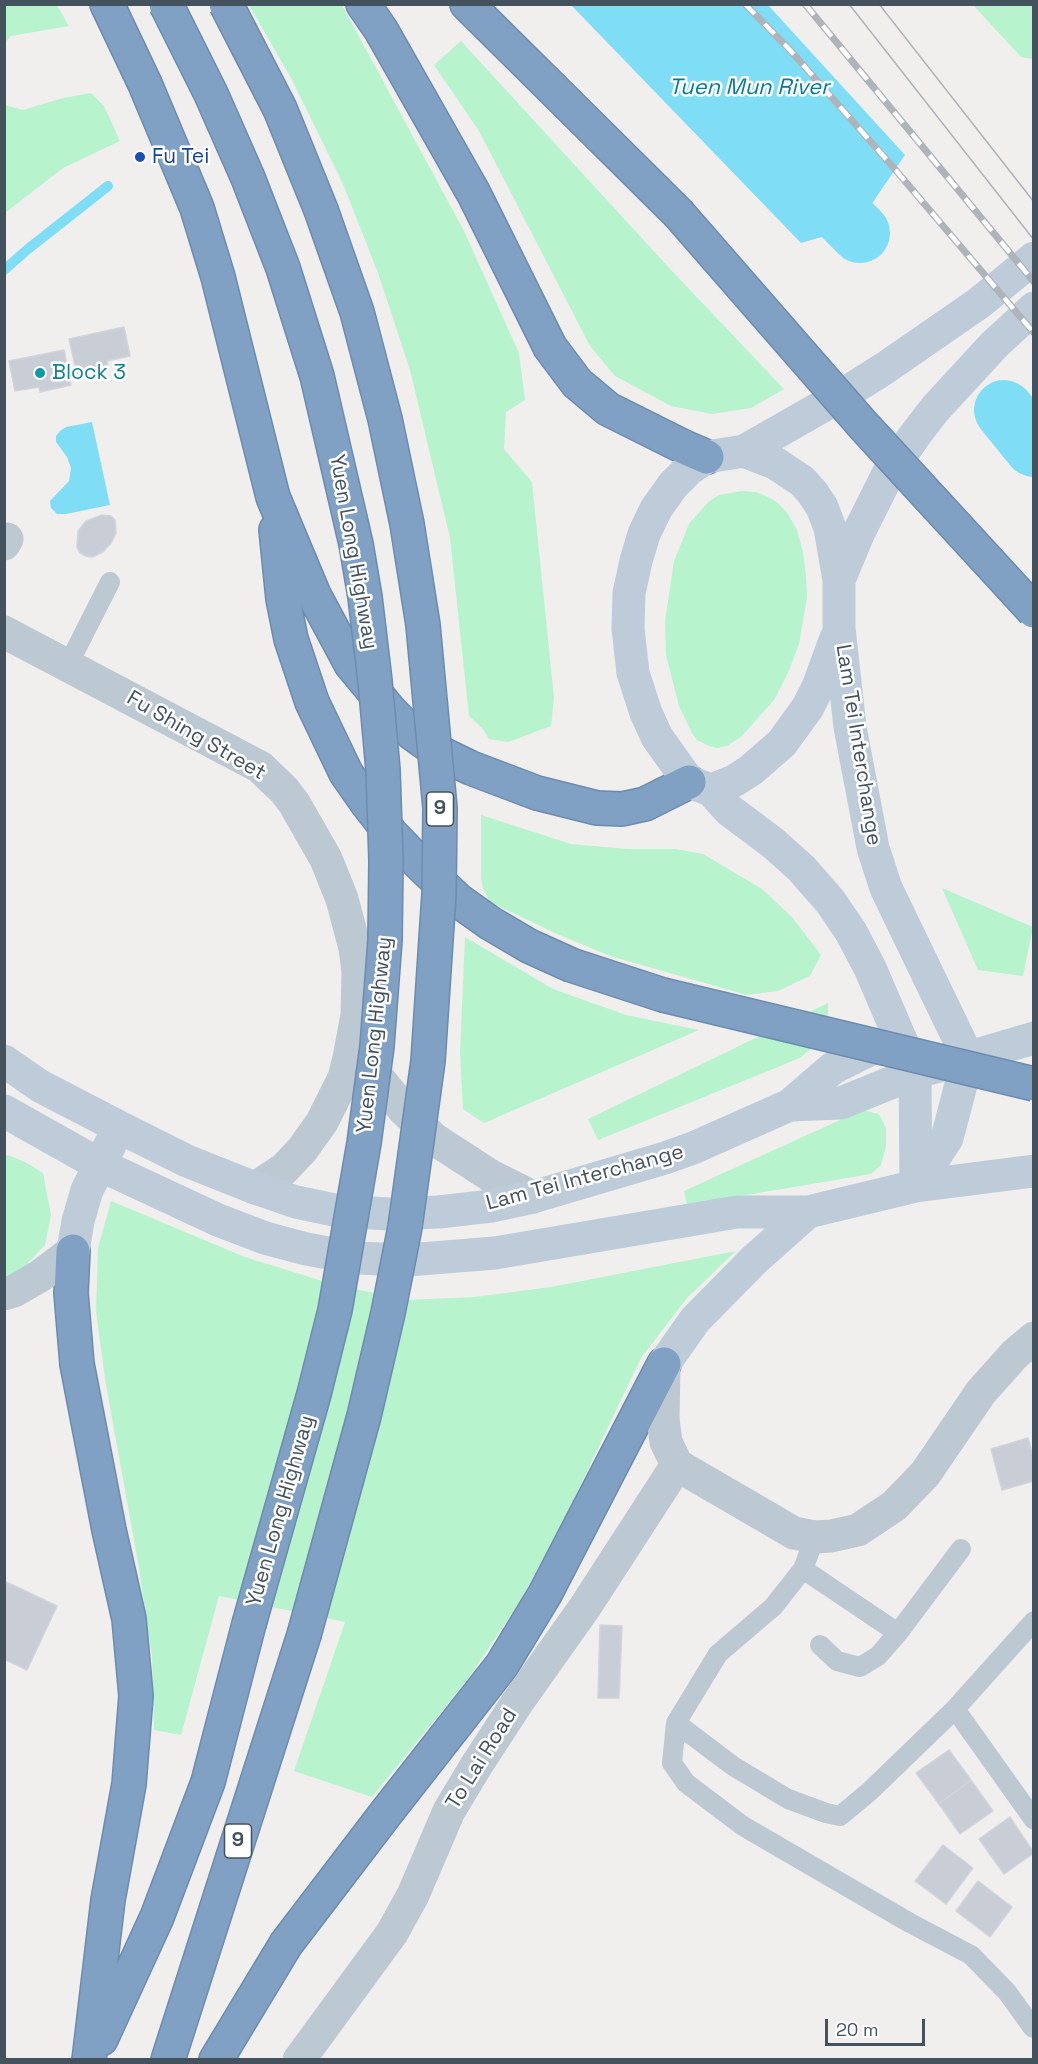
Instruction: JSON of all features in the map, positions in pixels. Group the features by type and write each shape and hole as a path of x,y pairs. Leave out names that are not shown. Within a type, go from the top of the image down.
{"highway":[{"path":"107,4 145,84 197,208 218,277 273,497 283,599 291,639 312,702 346,774 392,835 459,900 490,923 529,946 571,965 663,995 1034,1084"},
{"name":"Yuen Long Highway","path":"90,2060 157,1917 208,1782 249,1623 311,1406 335,1310 364,1143 377,1046 385,939 386,861 383,770 375,681 363,586 342,480 317,376 283,268 212,94 166,4"},
{"name":"9","path":"168,2060 304,1635 364,1416 388,1313 407,1216 429,1061 439,894 440,808 423,625 407,524 385,419 363,334 321,210 280,109 226,4"},
{"path":"363,4 381,30 474,194 549,346 577,383 608,408 707,457"},
{"path":"467,4 678,213 863,425 1034,611"},
{"path":"273,497 314,595 351,663 391,712 412,733 440,753 471,768 537,793 597,808 622,809 700,786"},
{"name":"9","path":"73,1251 71,1293 77,1364 109,1530 129,1619 136,1696 129,1784 108,1900 90,2060"},
{"path":"216,2060 286,1944 502,1665 545,1594 664,1364"}],"main road":[{"path":"915,1186 915,1073 870,968 851,932 830,901 801,868 700,786 657,737 645,713 633,673 628,630 629,593 638,552 656,509 673,485 688,470 707,457 744,451 885,368 978,303 1034,258"},
{"name":"Lam Tei Interchange","path":"839,580 858,532 888,474 915,435 935,409 994,345 1034,308"},
{"name":"Lam Tei Interchange","path":"4,1061 40,1086 187,1161 296,1202 339,1211 389,1214 440,1212 491,1206 533,1197 693,1148 790,1105 841,1103 915,1073 968,1058 886,888 873,848 850,727 839,627 839,580 830,528 822,507 813,492 802,481 775,463 744,451"},
{"name":"Lam Tei Interchange","path":"700,786 734,781 751,770 782,743 808,707 818,687 830,660 839,627"},
{"path":"790,1105 833,1068 900,1034"},
{"path":"915,1186 947,1138 968,1058 1034,1038"},
{"path":"10,1119 163,1196 265,1238 306,1249 356,1258 408,1260 495,1253 737,1212 808,1212 915,1186 1034,1171"},
{"path":"73,1251 78,1221 87,1190 119,1127"},
{"path":"664,1364 695,1320 754,1260 808,1212"}],"street":[{"name":"Fu Shing Street","path":"4,632 247,759 272,778 289,797 313,832 335,880 355,948 359,991 354,1032 344,1078 322,1122 302,1150 284,1169 255,1188"},
{"path":"354,1032 378,1078 404,1110 434,1139 482,1172 533,1197"},
{"path":"4,1294 40,1276 73,1251"},
{"path":"664,1364 663,1419 666,1442 677,1464 794,1533 815,1537 831,1536 858,1530 894,1506 926,1474 981,1392 1015,1354 1034,1338"},
{"name":"To Lai Road","path":"299,2060 392,1933 413,1895 449,1811 476,1766 517,1703 585,1607 677,1464"}],"lane":[{"path":"68,665 110,582"},
{"path":"815,1537 803,1569 773,1607 718,1654 676,1723 672,1763 686,1784 743,1826 910,1923 971,1955 1007,1992 1033,2028"},
{"path":"820,1645 837,1661 860,1667 878,1656 898,1634 961,1549"},
{"path":"803,1569 898,1634"},
{"path":"676,1723 733,1766 788,1799 826,1814 840,1816 869,1792 954,1709 1034,1621"},
{"path":"954,1709 1034,1820"}],"green space":[{"path":"5,4 57,5 69,26 11,36 5,43"},
{"path":"249,5 342,5 464,231 519,353 525,400 506,412 504,449 532,482 554,698 551,726 508,742 489,739 482,728 469,716 450,538 410,370 378,273 343,184 291,78"},
{"path":"973,5 1033,5 1033,59 1021,57"},
{"path":"461,41 672,271 784,389 751,408 712,414 671,406 615,376 590,346 479,131 434,65"},
{"path":"91,93 104,106 120,141 63,168 5,213 5,105 23,110 63,98"},
{"path":"742,491 756,492 768,497 778,503 788,514 797,530 803,552 807,598 799,644 774,700 741,737 727,746 717,748 697,740 679,706 666,655 665,621 674,561 689,524 708,502 719,495"},
{"path":"481,815 571,844 627,849 676,849 703,854 762,889 792,917 821,955 810,976 778,991 747,995 610,956 490,902 483,889 481,878"},
{"path":"942,888 1033,927 1023,976 978,970"},
{"path":"465,937 553,989 626,1015 699,1030 484,1123 463,1109 460,1053"},
{"path":"828,1003 828,1018 814,1046 800,1058 598,1140 588,1119"},
{"path":"862,1110 879,1114 886,1128 886,1147 881,1165 871,1174 687,1205 684,1191"},
{"path":"8,1155 43,1173 51,1215 45,1245 18,1274 4,1279 4,1157"},
{"path":"111,1201 245,1257 332,1284 406,1300 475,1297 551,1287 736,1251 687,1298 641,1358 562,1524 520,1601 468,1679 372,1797 294,1771 345,1622 219,1596 181,1735 154,1730 152,1656 139,1568 105,1379 96,1311 98,1248"}],"water":[{"name":"Tuen Mun River","path":"571,5 768,5 905,155 856,227 801,243"},
{"path":"92,422 110,505 57,514 51,508 50,501 69,481 71,468 67,457 56,442 56,436 66,427"}],"building":[{"path":"124,327 130,356 107,361 108,367 77,374 69,339"},
{"name":"Block 3","path":"64,350 71,385 40,392 39,387 15,391 9,361"},
{"path":"102,515 111,516 115,520 116,533 103,552 92,557 86,556 80,553 77,547 78,531 86,521"},
{"path":"1028,1438 1034,1460 1034,1481 1002,1490 991,1449"},
{"path":"4,1581 57,1606 27,1670 4,1659"},
{"path":"600,1625 622,1626 619,1698 598,1698"},
{"path":"949,1750 971,1780 939,1804 916,1773"},
{"path":"971,1780 993,1811 960,1834 939,1804"},
{"path":"1010,1817 1034,1853 1004,1874 979,1839"},
{"path":"943,1845 973,1868 946,1904 915,1881"},
{"path":"978,1881 1012,1907 990,1937 956,1911"}],"waterway":[{"name":"Tuen Mun River","path":"797,169 860,233"},
{"path":"4,270 108,186"},
{"name":"Tuen Mun River","path":"1004,410 1034,447"}],"tram line":[{"path":"849,4 1034,240"},
{"path":"879,4 1034,202"}],"railway":[{"path":"745,4 790,50 893,167 1034,333"},
{"path":"805,4 1034,282"}],"place":[{"name":"Fu Tei","path":"140,157"},
{"name":"Block 3","path":"40,373"}]}
